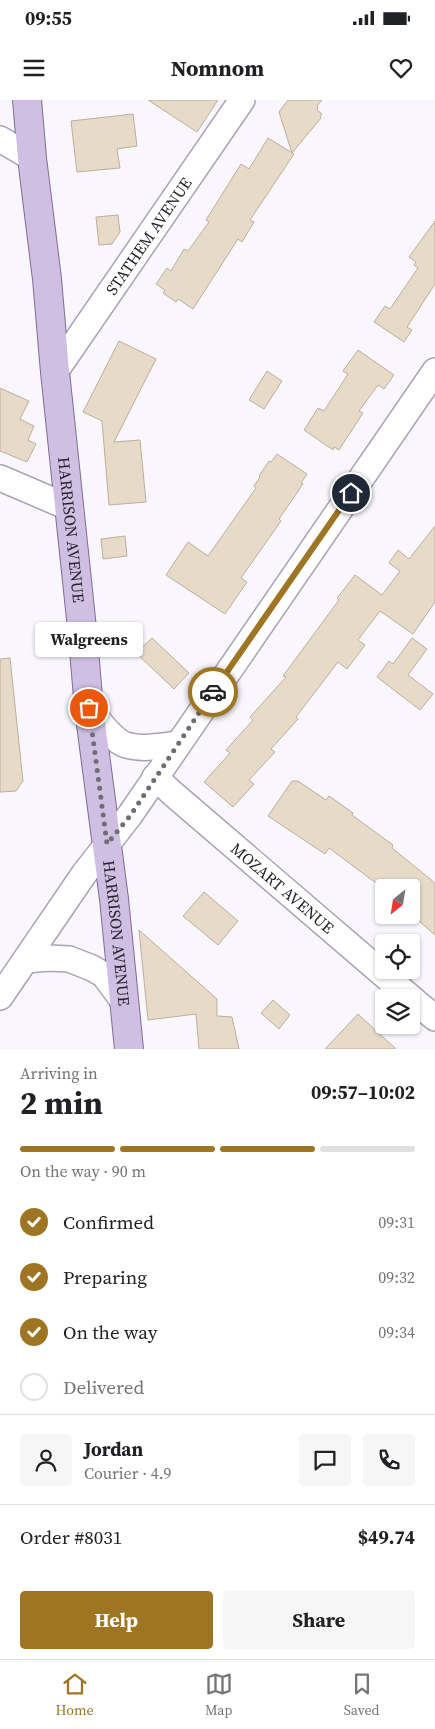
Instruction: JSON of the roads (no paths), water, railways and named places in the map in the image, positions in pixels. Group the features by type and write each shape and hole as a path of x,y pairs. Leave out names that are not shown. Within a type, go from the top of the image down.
{"main road":[{"name":"HARRISON AVENUE","path":"27,100 32,158 47,278 89,708 107,844 129,1049"}],"street":[{"name":"STATHEM AVENUE","path":"55,372 242,100"},
{"path":"0,139 32,158"},
{"path":"2,990 26,960 84,874 130,816 435,371"},
{"path":"0,478 68,507"},
{"path":"89,708 116,738 126,745 152,747 178,744"},
{"name":"MOZART AVENUE","path":"155,777 401,989"},
{"path":"26,960 69,959 92,968 104,975 124,1002"},
{"name":"MOZART AVENUE","path":"420,1006 435,1018"}],"place":[{"name":"Walgreens","path":"89,708"}]}
